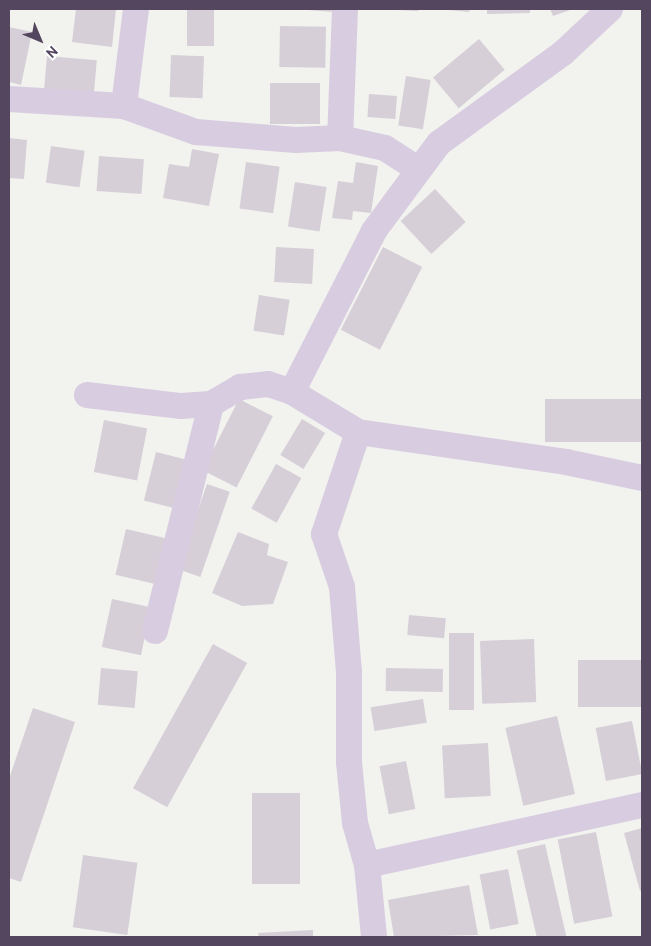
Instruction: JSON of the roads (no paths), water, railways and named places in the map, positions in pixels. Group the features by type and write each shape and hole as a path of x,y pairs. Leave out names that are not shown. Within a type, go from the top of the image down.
{"street":[{"path":"124,106 136,9"},
{"path":"340,138 345,9"},
{"path":"292,392 374,231 439,143 563,53 610,9"},
{"path":"9,99 124,106 196,132 296,140 340,138 385,148 419,170"},
{"path":"87,395 181,406 211,404 240,387 268,384 292,392 358,432 642,478"},
{"path":"155,631 211,404"},
{"path":"358,432 324,534 342,587 349,672 349,762 355,823 367,865 374,937"},
{"path":"367,865 642,805"}]}
